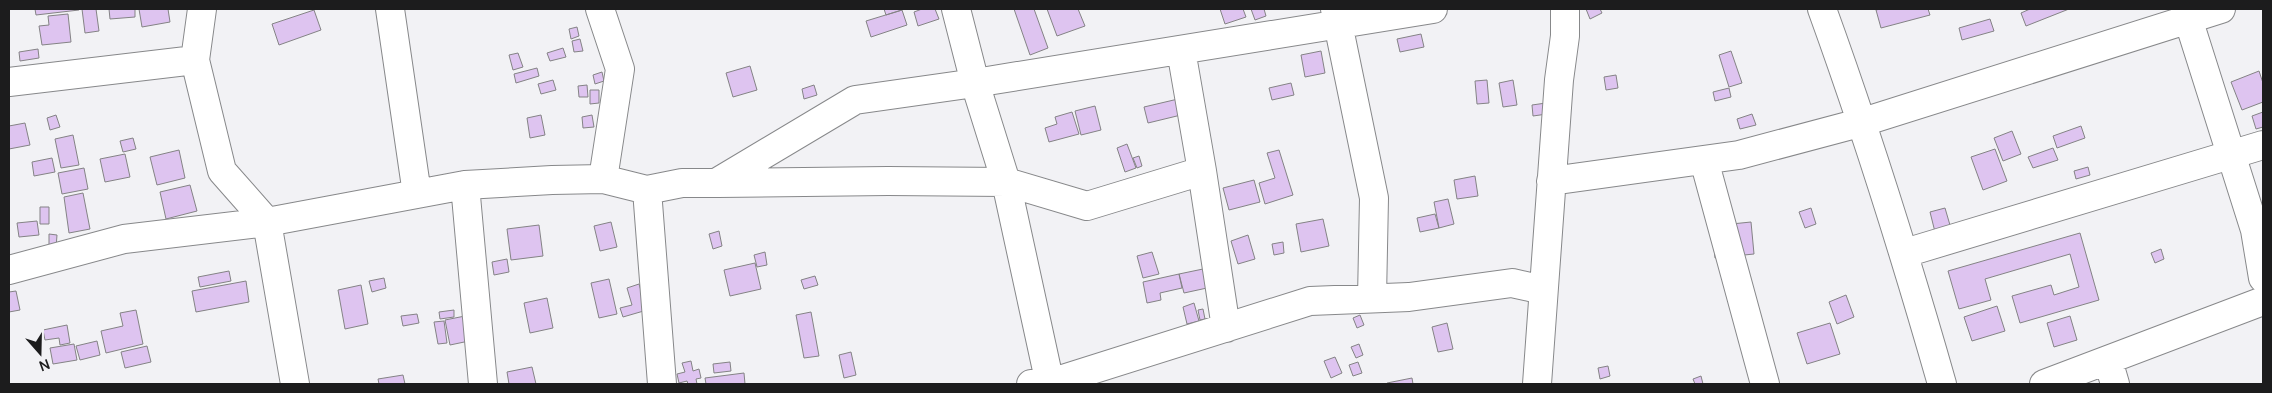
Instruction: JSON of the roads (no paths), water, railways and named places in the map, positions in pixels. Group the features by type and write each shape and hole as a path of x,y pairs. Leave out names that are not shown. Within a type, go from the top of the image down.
{"street":[{"path":"202,9 195,60 222,171 267,222 295,384"},
{"path":"390,9 417,194"},
{"path":"600,9 620,69 603,179"},
{"path":"956,9 975,83 1006,182 1044,384 1310,301 1409,296 1512,283 1543,290"},
{"path":"716,183 854,100 1181,50 1338,16 1433,9"},
{"path":"1537,384 1559,80 1565,36 1565,9"},
{"path":"1822,9 1863,122 1905,253 1942,384"},
{"path":"1551,181 1739,155 1863,122 2186,14 2221,9"},
{"path":"2186,14 2254,230 2263,278"},
{"path":"1338,16 1374,198 1372,298"},
{"path":"1181,50 1226,328"},
{"path":"9,82 195,60"},
{"path":"1905,253 2263,145"},
{"path":"1704,160 1765,384"},
{"path":"9,270 124,239 267,222 465,185 603,179 648,190 682,183 1006,182 1087,206 1202,171"},
{"path":"465,185 482,384"},
{"path":"648,190 662,384"},
{"path":"2044,384 2112,372 2263,301"}]}
